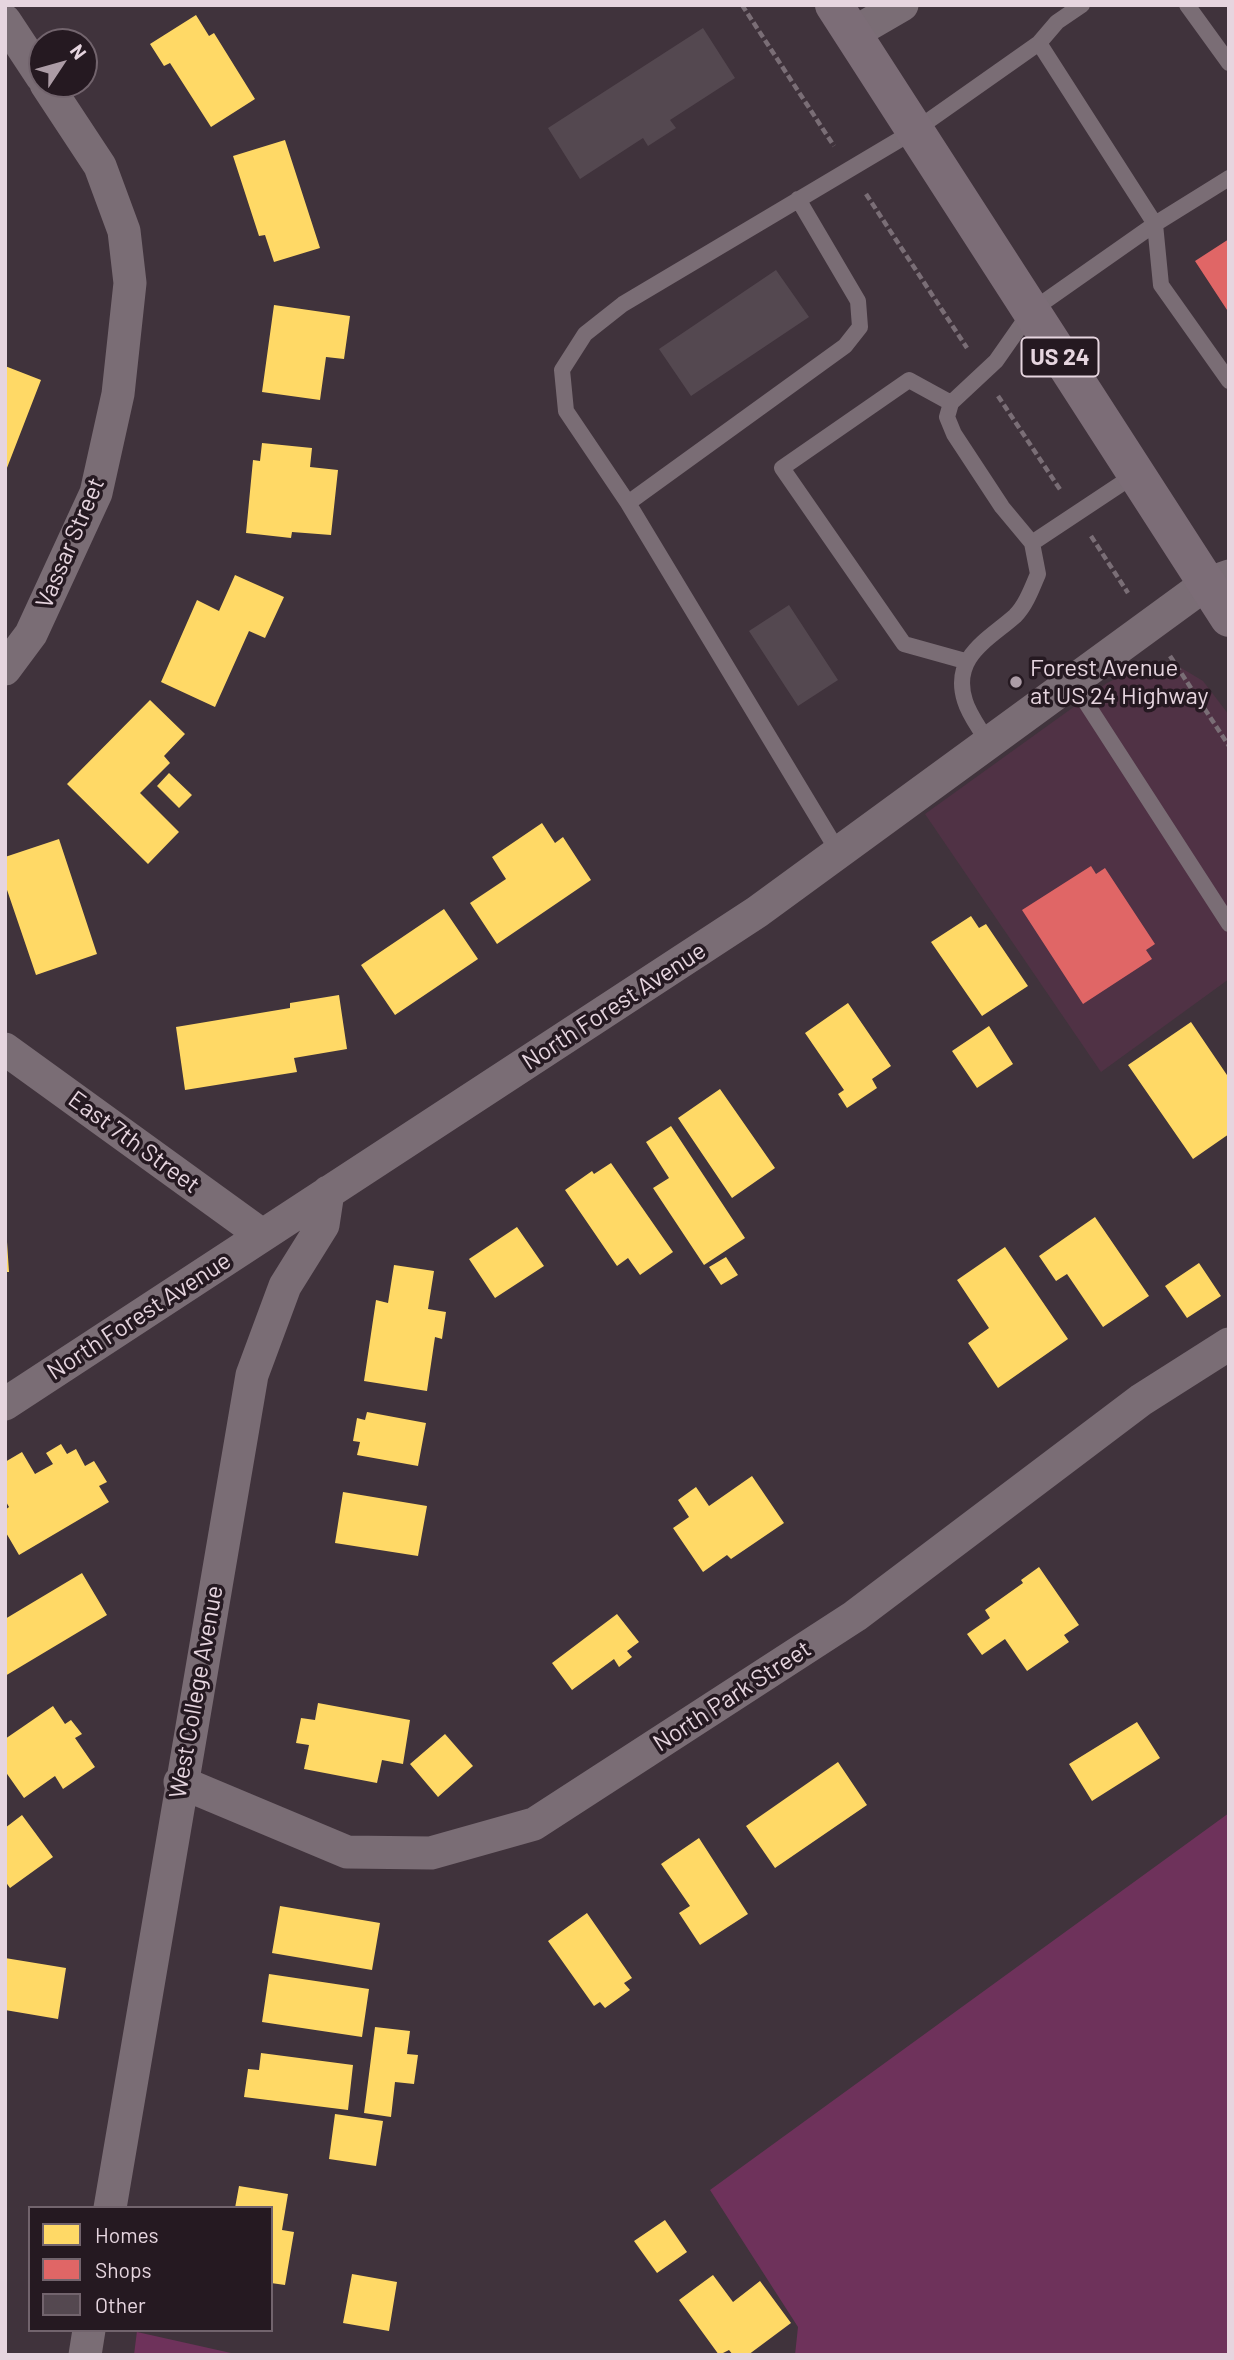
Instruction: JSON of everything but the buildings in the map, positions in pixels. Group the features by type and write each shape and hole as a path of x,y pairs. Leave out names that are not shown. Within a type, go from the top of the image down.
{"main road":[{"name":"US 24","path":"843,20 1136,474 1217,580 1229,618"}],"street":[{"path":"843,20 902,5"},
{"path":"5,21 28,56"},
{"name":"Vassar Street","path":"5,669 31,634 96,494 118,394 130,283 124,231 100,166 55,98"},
{"name":"North Forest Avenue","path":"5,1404 746,920 1072,681 1217,580"},
{"name":"East 7th Street","path":"5,1049 262,1236"},
{"name":"West College Avenue","path":"110,2206 180,1782 252,1375 285,1286 323,1225 328,1192"},
{"name":"North Park Street","path":"180,1782 347,1852 430,1853 534,1824 855,1616 1141,1400 1229,1344"},
{"path":"85,2355 89,2332"}],"lane":[{"path":"839,853 628,503 566,411 562,370 585,334 623,304 914,131 1040,44 1057,22 1082,5"},
{"path":"1187,5 1229,64"},
{"path":"1040,44 1155,224 1161,285 1229,381"},
{"path":"988,743 965,702 961,680 964,661 989,634 1016,615 1030,595 1038,574 1032,543 1002,506 954,434 947,418 951,403 996,361 1031,312 1155,224 1229,178"},
{"path":"628,503 845,346 860,327 858,301 798,200"},
{"path":"951,403 909,380 782,468 904,644 964,661"},
{"path":"1032,543 1136,474"},
{"path":"1072,681 1229,924"}],"shaded area":[{"path":"1173,663 1203,681 1229,715 1229,979 1101,1072 925,814 1107,683 1140,667"},
{"path":"1229,1813 1229,2355 795,2355 798,2327 710,2190"},
{"path":"137,2332 240,2355 134,2355"}],"place":[{"name":"Forest Avenue at US 24 Highway","path":"1016,682"}]}
